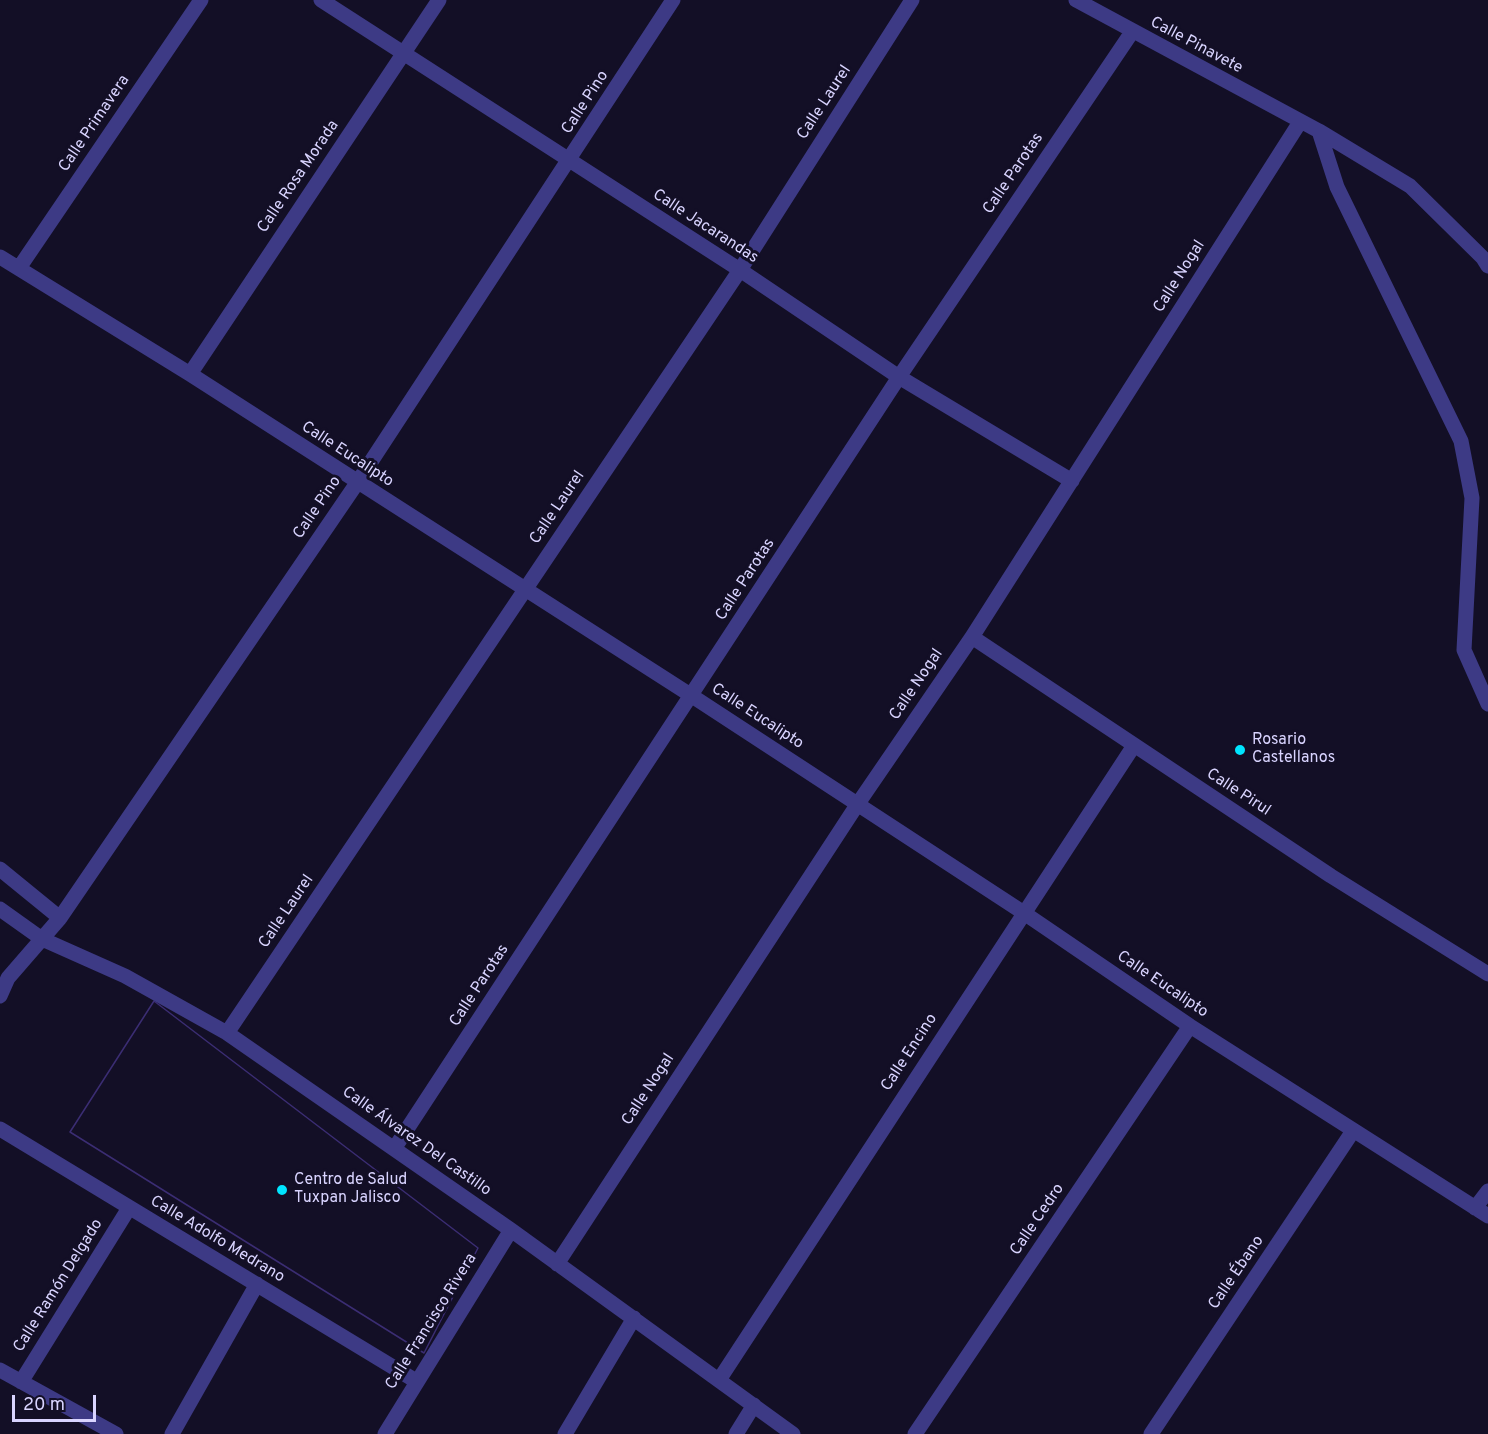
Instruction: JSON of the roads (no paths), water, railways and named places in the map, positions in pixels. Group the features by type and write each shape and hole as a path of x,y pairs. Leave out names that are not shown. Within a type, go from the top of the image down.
{"street":[{"name":"Calle Primavera","path":"19,268 201,0"},
{"name":"Calle Jacarandas","path":"321,0 740,270 899,377 1072,481"},
{"name":"Calle Rosa Morada","path":"190,374 439,0"},
{"name":"Calle Pino","path":"0,996 8,978 60,918 357,483 673,0"},
{"name":"Calle Laurel","path":"227,1033 740,270 912,0"},
{"name":"Calle Pinavete","path":"1076,0 1319,131 1410,186 1483,258 1488,266"},
{"name":"Calle Parotas","path":"394,1149 899,377 1132,32"},
{"name":"Calle Nogal","path":"557,1264 857,805 972,637 1300,122"},
{"path":"1319,131 1338,187 1461,441 1472,498 1464,650 1488,704"},
{"name":"Calle Eucalipto","path":"0,257 190,374 692,696 1024,913 1190,1026 1482,1212"},
{"name":"Calle Pirul","path":"972,637 1133,747 1330,876 1488,974"},
{"name":"Calle Encino","path":"718,1380 1133,747"},
{"path":"0,869 60,918"},
{"name":"Calle Álvarez Del Castillo","path":"0,909 42,939 125,976 227,1033 511,1230 793,1434"},
{"name":"Calle Cedro","path":"915,1434 1190,1026"},
{"name":"Calle Adolfo Medrano","path":"0,1129 416,1381"},
{"name":"Calle Ébano","path":"1151,1434 1353,1131"},
{"path":"1482,1212 1488,1191"},
{"name":"Calle Ramón Delgado","path":"21,1382 129,1208"},
{"name":"Calle Francisco Rivera","path":"385,1434 511,1230"},
{"path":"172,1434 257,1284"},
{"path":"565,1434 634,1318"},
{"path":"0,1370 116,1434"},
{"path":"736,1434 754,1405"}],"place":[{"name":"Rosario Castellanos","path":"1240,750"},
{"name":"Centro de Salud Tuxpan Jalisco","path":"282,1190"}]}
